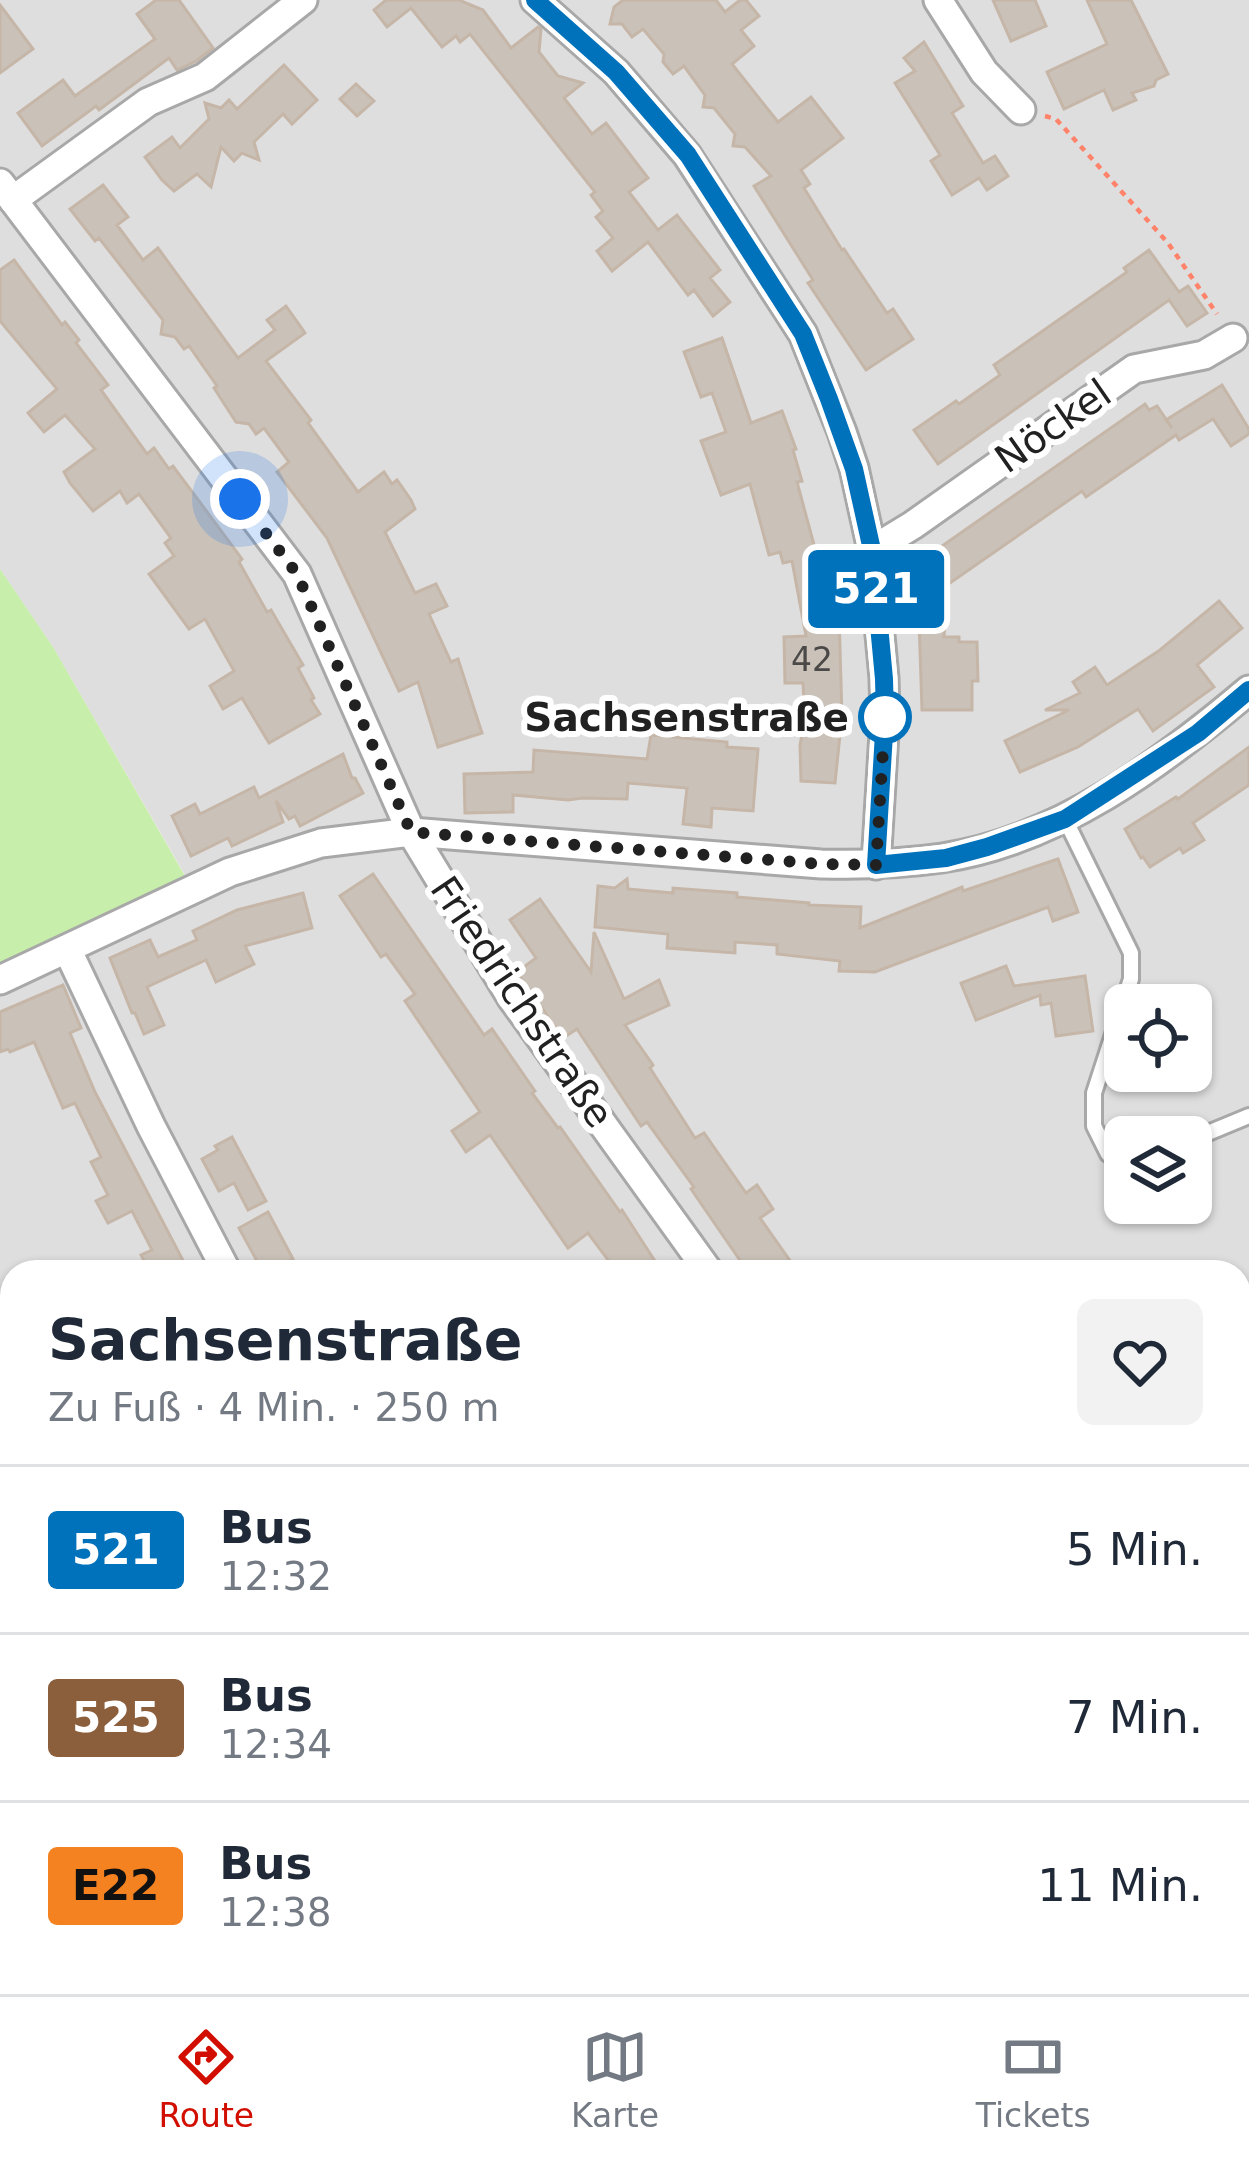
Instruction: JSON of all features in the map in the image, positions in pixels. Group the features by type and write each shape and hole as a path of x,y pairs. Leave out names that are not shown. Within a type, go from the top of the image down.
{"street":[{"path":"7,192 148,102 206,77 303,0"},
{"path":"535,0 616,72 688,155 803,334 854,469 872,550 885,717 876,865"},
{"path":"938,0 985,72 1021,110"},
{"name":"Friedrichstraße","path":"7,192 297,574 411,832 512,997 700,1260"},
{"name":"Nöckel","path":"872,550 1134,370 1204,356 1241,338"},
{"path":"0,980 230,872 321,843 411,832 876,865 946,858 1065,819 1198,733 1249,690"},
{"path":"68,951 221,1260"}],"lane":[{"path":"1065,819 1130,953 1130,979 1094,1093 1094,1126 1104,1146"},
{"path":"1212,1131 1249,1116"}],"path":[{"path":"1021,110 1057,119 1168,243 1241,338"}],"shaded area":[{"path":"0,0 1249,0 1249,1260 0,1260 0,963 185,875 53,647 0,569"}],"green space":[{"path":"0,569 53,647 185,876 0,963"}],"building":[{"path":"156,0 179,0 213,48 177,70 169,58 42,146 18,113 63,80 75,96 155,39 137,14"},
{"path":"386,0 459,0 483,10 511,48 541,29 539,52 558,76 583,83 564,98 592,134 606,123 648,178 629,192 658,230 677,215 720,270 710,278 730,302 713,316 694,290 688,295 648,242 612,271 597,251 613,238 596,217 603,211 591,195 595,192 470,34 460,42 456,36 442,47 411,8 387,27 374,10"},
{"path":"623,0 716,0 725,12 746,0 759,16 741,30 754,46 732,64 778,122 811,97 843,138 801,170 810,184 804,188 887,313 893,309 913,339 866,370 808,283 813,280 754,186 771,176 745,147 733,146 735,134 714,108 703,107 705,95 684,66 673,74 663,62 664,54 643,29 632,37 622,24 610,24 614,7"},
{"path":"993,0 1035,0 1046,26 1011,41"},
{"path":"1087,0 1131,0 1168,74 1154,86 1132,93 1136,100 1113,110 1104,90 1064,109 1047,72 1107,44"},
{"path":"0,5 33,49 0,73"},
{"path":"924,42 963,106 952,113 983,163 995,156 1008,176 987,190 979,178 952,195 931,161 940,155 895,83 915,71 904,58"},
{"path":"284,65 317,100 292,124 283,114 254,142 259,160 242,153 234,161 221,147 211,187 197,174 174,191 162,180 145,157 172,137 180,148 209,119 205,103 221,108 229,100 237,109"},
{"path":"356,84 374,101 357,116 340,99"},
{"path":"103,185 128,217 117,225 143,260 158,248 238,358 275,330 267,320 286,306 305,333 266,361 358,492 384,472 392,484 397,480 411,500 415,509 385,532 415,593 436,584 447,606 429,614 451,662 458,659 482,733 438,747 418,682 399,691 327,538 277,472 289,462 264,428 256,434 249,424 236,422 189,346 184,349 175,337 161,334 163,320 99,238 95,241 70,209"},
{"path":"1149,250 1179,292 1188,286 1207,313 1187,326 1169,300 938,464 914,430 1000,375 994,365 1127,272 1124,268"},
{"path":"14,260 62,325 65,322 79,340 76,343 108,385 101,390 147,454 154,448 169,469 173,466 242,559 239,562 267,612 271,610 303,665 298,668 320,714 269,743 242,698 223,709 210,686 234,671 205,619 189,629 149,574 174,556 165,543 171,538 139,494 127,503 120,491 93,511 70,483 64,472 95,449 65,415 44,432 28,413 57,389 0,321 0,270"},
{"path":"722,338 751,423 782,411 796,449 802,481 797,482 817,556 828,554 839,614 842,716 835,783 801,781 803,683 785,683 784,637 806,636 792,561 783,563 780,552 769,555 750,484 721,495 701,441 726,432 712,393 701,397 684,352"},
{"path":"1222,385 1249,434 1231,446 1213,419 1179,440 1176,435 1086,497 1082,491 947,585 944,637 977,642 978,681 972,681 972,710 922,710 922,581 912,567 1145,404 1149,410 1157,406 1166,420"},
{"path":"1219,601 1242,628 1197,665 1214,687 1153,731 1138,709 1078,747 1020,772 1005,741 1069,710 1045,710 1080,693 1073,682 1095,667 1107,685 1160,650"},
{"path":"651,735 758,749 753,811 712,808 711,827 683,824 687,788 628,783 627,799 513,795 513,812 465,813 464,774 533,772 534,750 647,759"},
{"path":"1249,747 1249,785 1193,823 1204,840 1150,867 1125,829 1178,799"},
{"path":"343,754 363,793 300,826 276,801 283,822 232,846 228,838 191,856 172,816 195,804 200,814 254,787 259,798"},
{"path":"1058,859 1078,912 1053,921 1048,907 875,972 839,971 840,961 777,954 777,945 735,942 735,953 667,948 668,934 595,927 598,886 615,888 627,879 628,889 673,893 673,888 861,907 860,928 962,887 963,891"},
{"path":"373,874 484,1035 492,1029 535,1091 532,1093 654,1260 608,1260 588,1233 568,1248 490,1135 466,1152 452,1131 480,1112 405,1001 415,994 386,954 381,957 340,896"},
{"path":"303,893 312,928 245,946 254,964 216,982 206,960 147,987 164,1025 144,1034 110,958 150,940 158,957 197,940 193,931 237,910"},
{"path":"540,899 591,972 594,932 624,999 659,980 669,1005 625,1025 695,1138 704,1133 746,1193 757,1185 773,1209 760,1218 790,1260 740,1260 691,1189 694,1187 647,1122 641,1126 577,1029 563,1038 517,972 536,958 510,920"},
{"path":"1006,966 1014,986 1085,976 1093,1031 1056,1036 1051,1003 1041,1005 1040,995 976,1020 961,983"},
{"path":"63,985 81,1028 70,1033 95,1092 183,1260 144,1260 141,1255 152,1250 132,1211 108,1223 96,1201 108,1195 91,1162 101,1157 75,1103 63,1108 34,1042 0,1052 0,1012"},
{"path":"232,1137 266,1201 248,1210 234,1183 219,1191 202,1159"},
{"path":"268,1212 293,1259 256,1260 239,1228"}],"bus line":[{"name":"521","path":"535,0 616,72 688,155 803,334 829,399 854,469 872,550 885,717 876,865 946,858 1065,819 1198,733 1249,690"}],"place":[{"name":"Sachsenstraße","path":"885,717"}],"route":[{"path":"240,499 297,574 411,832 876,865 885,717"}]}
